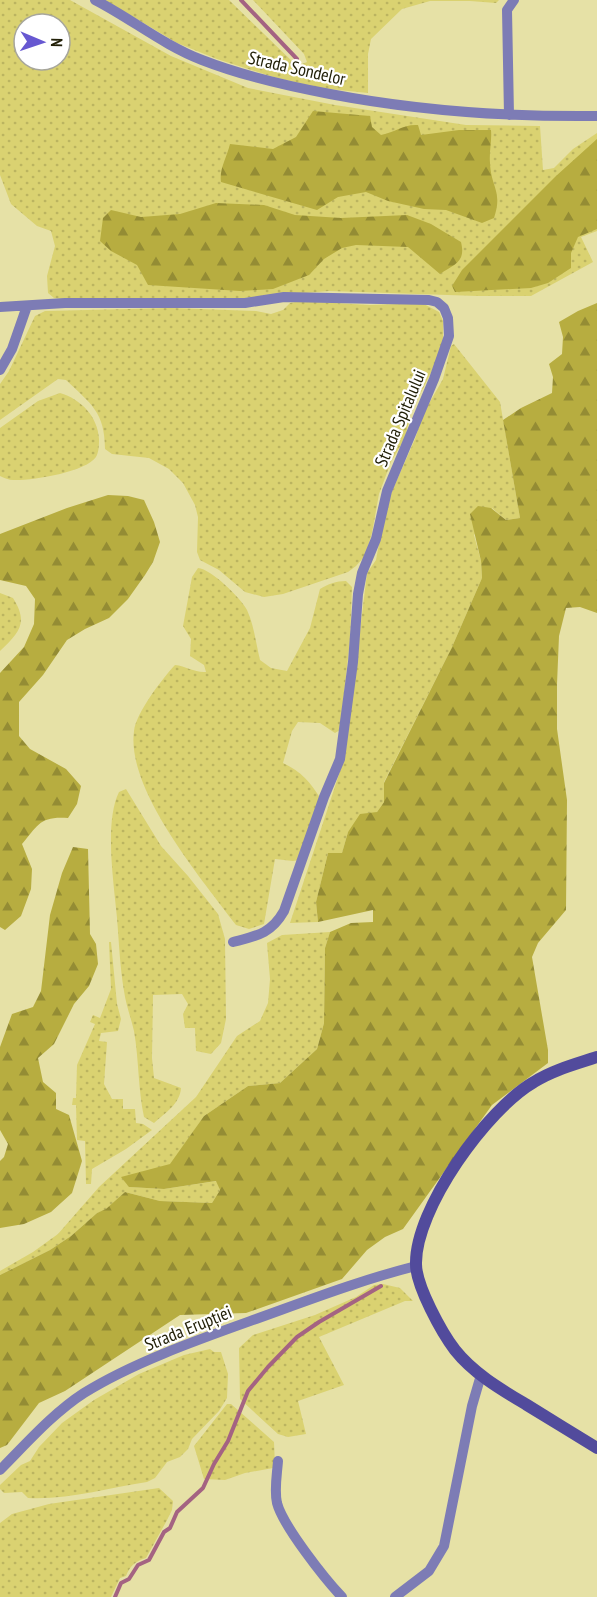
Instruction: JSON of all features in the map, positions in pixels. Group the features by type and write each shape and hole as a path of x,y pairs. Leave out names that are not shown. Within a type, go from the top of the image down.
{"main road":[{"path":"597,1057 551,1073 534,1082 496,1111 461,1156 440,1192 418,1246 416,1266 427,1300 455,1351 481,1375 597,1448"}],"street":[{"name":"Strada Sondelor","path":"95,0 159,40 202,60 296,87 376,102 462,113 597,116"},
{"path":"509,115 507,10 514,0"},
{"name":"Strada Spitalului","path":"0,307 66,303 245,303 285,297 406,299 437,302 444,308 448,318 449,336 444,354 408,444 394,471 375,539 362,573 358,594 351,683 340,759 324,797 284,911 274,926 263,934 233,942"},
{"path":"0,370 12,349 27,306"},
{"name":"Strada Erupției","path":"0,1470 53,1418 83,1393 130,1369 219,1332 370,1278 416,1266"},
{"path":"395,1597 429,1570 444,1546 472,1406 481,1375"},
{"path":"278,1461 276,1497 278,1507 300,1545 342,1597"}],"shaded area":[{"path":"0,0 70,0 171,56 248,88 335,105 466,125 540,126 543,170 554,168 573,149 597,133 597,231 581,237 593,262 531,296 329,291 244,298 71,300 54,298 48,293 47,276 55,246 51,231 37,226 11,204 0,175"},
{"path":"105,0 229,0 297,66 307,62 304,54 253,0 499,0 496,3 430,1 402,9 371,39 368,54 368,93 319,88 270,76 217,59 177,43"},
{"path":"300,301 370,305 422,303 439,312 443,321 443,348 411,413 405,438 391,462 379,494 365,556 348,572 283,594 264,597 245,592 219,570 200,560 197,552 198,517 195,505 183,483 169,469 149,458 112,454 105,449 99,417 89,403 66,380 58,379 0,420 0,384 9,371 35,316 45,311 171,308 256,311 271,314 283,310 290,303"},
{"path":"454,344 500,402 520,518 506,520 492,508 474,535 481,561 482,578 452,647 384,782 384,802 377,812 348,832 342,853 328,853 316,902 318,922 290,923 345,756 367,573 376,560 386,505 415,439 423,414 443,379 451,346"},
{"path":"60,393 81,404 92,416 99,439 96,457 81,467 45,477 13,480 0,476 0,428 38,401"},
{"path":"198,568 218,579 244,605 251,622 260,660 271,668 287,671 310,628 320,589 342,581 346,581 352,587 350,640 340,730 335,733 320,723 298,722 292,731 283,763 305,778 321,799 298,860 275,859 264,924 249,929 236,925 169,833 142,780 135,754 134,731 139,715 150,696 175,665 206,672 204,665 190,656 191,639 183,626 192,577"},
{"path":"0,593 13,598 21,621 17,633 0,651"},
{"path":"126,789 161,846 218,914 225,939 226,1019 221,1043 211,1054 196,1051 195,1028 185,1028 183,1014 188,1004 182,994 153,995 154,1078 181,1088 175,1103 154,1123 144,1117 142,1106 134,1031 123,982 112,871 111,836 114,805 119,792"},
{"path":"330,932 325,948 324,1023 317,1049 280,1083 248,1086 204,1116 171,1164 129,1187 164,1189 217,1181 220,1190 212,1203 160,1201 125,1192 106,1210 97,1213 71,1236 50,1250 0,1275 0,1271 58,1234 99,1187 196,1097 237,1036 260,1021 268,1003 270,979 267,943 282,935"},
{"path":"109,942 111,942 117,1004 121,1019 118,1031 101,1033 99,1041 107,1042 104,1084 112,1099 123,1099 123,1109 135,1109 136,1123 143,1124 152,1130 92,1169 91,1184 86,1184 85,1141 77,1140 76,1105 72,1105 73,1098 76,1098 77,1065 95,1024 90,1022 93,1015 100,1018 111,989"},
{"path":"383,1284 400,1288 413,1301 405,1301 319,1337 344,1385 298,1401 306,1434 288,1437 278,1434 240,1399 239,1348 253,1335 315,1315 356,1297 374,1285"},
{"path":"210,1349 214,1352 221,1352 228,1374 227,1398 219,1411 192,1439 188,1449 180,1457 167,1462 155,1478 147,1482 58,1497 28,1498 22,1492 4,1493 0,1489 0,1485 21,1465 30,1461 39,1447 62,1423 94,1400 139,1374 184,1355"},
{"path":"227,1404 231,1404 274,1442 275,1466 273,1468 245,1473 225,1480 204,1479 194,1446"},
{"path":"159,1488 173,1501 172,1510 146,1558 136,1562 126,1576 120,1578 111,1597 0,1597 0,1523 12,1514 49,1504"}],"green space":[{"path":"313,111 370,116 372,127 381,135 413,125 418,125 421,135 459,130 491,130 490,163 497,195 494,218 482,223 446,210 424,209 388,201 366,192 338,197 317,210 221,182 222,168 230,144 273,149 296,137"},
{"path":"597,139 597,229 578,237 571,253 571,268 548,283 531,288 455,292 452,286 462,270 556,176"},
{"path":"216,203 264,205 295,215 341,218 407,215 431,224 461,242 462,254 455,265 440,274 408,247 356,245 342,248 324,259 309,275 273,289 240,291 148,285 137,265 111,251 100,241 103,218 111,210 141,217 180,214"},
{"path":"597,303 597,613 580,607 566,608 559,636 557,729 567,800 566,910 538,943 532,957 548,1050 548,1063 492,1105 403,1229 385,1237 367,1250 342,1279 246,1313 180,1315 65,1391 39,1403 7,1445 0,1448 0,1275 50,1250 71,1236 97,1213 106,1209 125,1192 160,1201 212,1203 220,1190 216,1181 164,1189 129,1187 121,1177 170,1164 204,1116 248,1086 280,1083 317,1049 324,1023 325,948 330,932 351,923 373,922 373,910 318,922 316,902 328,853 342,853 348,832 360,814 377,812 384,802 384,783 452,647 482,578 481,561 470,514 478,506 491,508 506,520 520,518 503,420 521,408 552,393 553,377 549,364 562,354 563,337 559,322"},
{"path":"108,495 144,500 160,542 153,562 128,599 109,618 67,640 43,675 19,702 19,736 30,749 66,769 81,786 77,804 68,818 45,820 22,844 32,869 31,889 21,916 5,930 0,927 0,673 24,647 34,624 35,599 26,586 0,580 0,534"},
{"path":"73,847 88,849 90,934 96,944 98,964 89,986 74,1004 54,1044 38,1058 43,1082 56,1093 56,1109 69,1115 82,1161 72,1193 51,1212 24,1224 0,1228 0,1161 4,1157 8,1144 0,1130 0,1047 12,1014 33,1007 41,991 50,915 62,873"}],"waterway":[{"path":"241,0 297,59"},
{"path":"115,1597 121,1583 129,1579 138,1565 149,1560 164,1532 170,1528 177,1512 203,1488 228,1441 248,1391 268,1367 297,1337 381,1286"}]}
